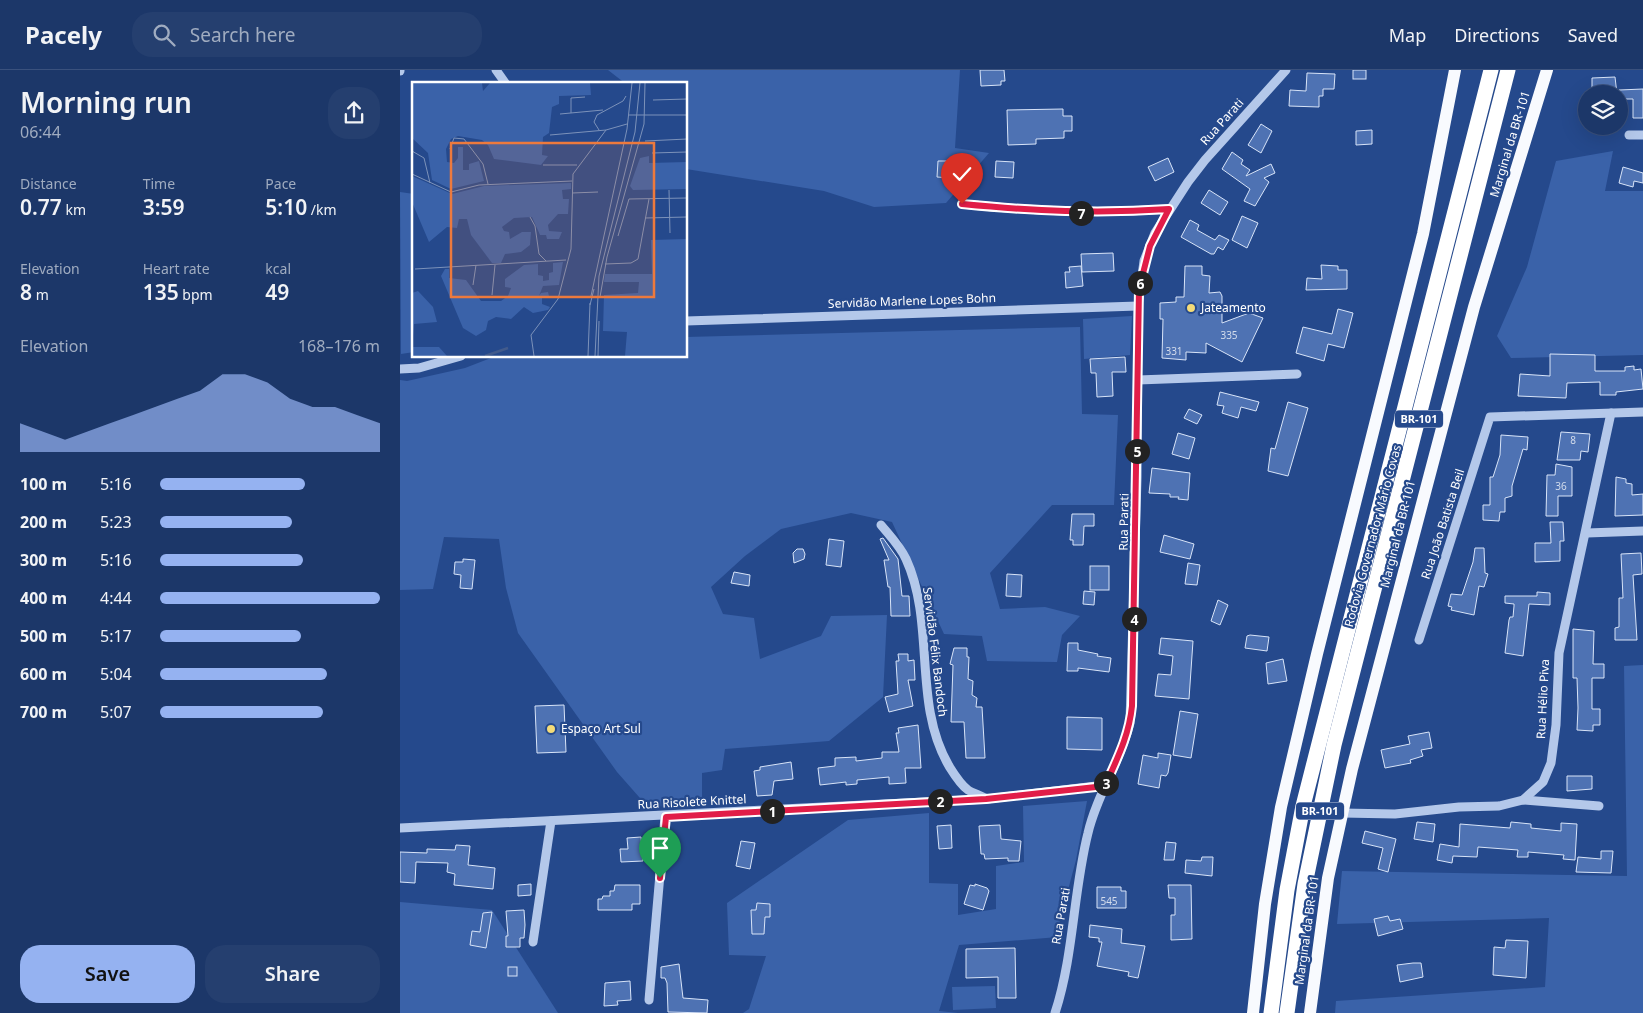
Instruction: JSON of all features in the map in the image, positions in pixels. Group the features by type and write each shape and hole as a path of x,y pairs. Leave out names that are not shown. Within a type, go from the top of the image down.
{"highway":[{"name":"Rodovia Governador Mário Covas","path":"1271,1013 1294,850 1305,798 1491,70"},
{"name":"Rodovia Governador Mário Covas","path":"1287,1013 1305,884 1336,737 1508,70"},
{"path":"1263,1013 1276,967"}],"main road":[{"path":"1253,1013 1265,904 1281,807 1317,654 1423,234 1455,70"},
{"name":"Marginal da BR-101","path":"1310,1013 1324,904 1342,812 1435,445 1474,307 1547,70"}],"street":[{"path":"496,70 505,82"},
{"name":"Rua Parati","path":"1055,1013 1086,840 1105,786 1127,738 1132,706 1138,306 1144,260 1155,233 1169,209 1205,160 1286,70"},
{"path":"1629,135 1643,135"},
{"path":"962,204 1060,213 1118,213 1169,209"},
{"name":"Servidão Marlene Lopes Bohn","path":"688,321 1138,306"},
{"path":"400,369 419,368 454,358"},
{"path":"1138,380 1297,374"},
{"path":"1611,413 1643,412"},
{"name":"Rua Hélio Piva","path":"1342,812 1395,814 1459,807 1499,806 1523,800 1543,782 1551,763 1556,725 1559,653 1587,533 1611,413"},
{"name":"Rua João Batista Beil","path":"1419,640 1490,417 1611,413"},
{"name":"Servidão Félix Bandoch","path":"881,525 906,559 913,582 923,634 929,708 940,748 961,784 968,790 986,799"},
{"path":"1587,533 1643,531"},
{"name":"Rua Risolete Knittel","path":"400,828 551,820 666,817 986,799 1105,786"},
{"path":"1523,800 1599,806"},
{"path":"649,1000 666,817"},
{"path":"533,942 551,820"}],"shaded area":[{"path":"608,70 960,70 955,148 989,153 946,203 874,207 824,191 688,169 688,82 623,82"},
{"path":"1613,151 1605,191 1643,191 1643,355 1511,358 1497,336 1527,267 1556,161"},
{"path":"400,192 412,194 412,352 401,354"},
{"path":"1132,316 1130,355 1084,359 1083,319"},
{"path":"1080,327 1082,414 1118,415 1114,505 1052,505 990,573 1000,609 1045,607 1080,616 1062,635 1057,662 987,661 982,636 944,634 892,522 851,513 781,529 745,556 711,587 723,614 754,618 760,659 821,636 831,616 887,615 883,697 829,741 725,749 722,770 702,773 702,807 647,806 617,772 518,633 506,588 499,539 444,537 433,589 400,590 400,380 407,381 465,368 491,358 688,358 688,337"},
{"path":"1643,665 1643,1013 1335,1013 1336,1001 1545,987 1549,918 1337,924 1342,871 1627,876 1624,666"},
{"path":"1087,801 1076,860 1059,924 1058,937 959,945 939,1011 958,1013 743,1013 749,1009 766,956 729,955 727,903 848,820 929,813 929,883 958,884 958,915 996,909 996,866 1024,862 1023,806"},
{"path":"400,902 492,910 558,1013 400,1013"},
{"path":"995,986 996,1008 953,1010 952,987"}],"building":[{"path":"980,70 1004,70 1005,81 1001,81 1001,85 981,86"},
{"path":"1353,70 1366,70 1366,79 1353,79"},
{"path":"1307,73 1335,74 1334,89 1323,89 1323,96 1319,96 1319,107 1289,106 1290,90 1306,91"},
{"path":"1615,77 1616,85 1592,85 1592,78"},
{"path":"1643,89 1643,118 1633,118 1633,99 1628,99 1628,90"},
{"path":"1063,109 1063,116 1072,116 1072,131 1064,131 1064,138 1036,139 1036,144 1008,145 1007,110"},
{"path":"1261,124 1272,131 1261,153 1248,145"},
{"path":"1372,130 1372,144 1356,145 1356,131"},
{"path":"1232,152 1243,160 1241,164 1250,170 1246,176 1271,164 1275,173 1264,178 1269,182 1255,206 1244,201 1250,189 1222,169"},
{"path":"1168,158 1174,172 1155,181 1148,167"},
{"path":"938,161 951,161 950,178 937,177"},
{"path":"996,161 1014,162 1013,178 995,177"},
{"path":"1623,167 1643,173 1643,183 1634,181 1633,187 1619,183"},
{"path":"1209,190 1228,202 1220,215 1201,203"},
{"path":"1242,216 1258,223 1247,248 1232,240"},
{"path":"1190,220 1199,225 1197,230 1215,240 1219,235 1229,240 1223,250 1218,247 1214,254 1211,254 1181,237"},
{"path":"1113,253 1114,271 1082,272 1081,254"},
{"path":"1321,265 1338,266 1338,270 1347,270 1347,289 1306,290 1307,278 1322,279"},
{"path":"1081,266 1083,286 1066,288 1065,272 1070,272 1069,267"},
{"path":"1185,266 1202,266 1202,275 1210,276 1209,293 1220,292 1222,296 1222,323 1249,313 1263,318 1242,362 1206,343 1206,353 1186,352 1186,360 1162,358 1163,319 1160,319 1160,303 1176,302 1176,297 1184,297"},
{"path":"1338,309 1353,313 1344,348 1328,344 1324,361 1296,353 1303,327 1332,334"},
{"path":"1550,354 1595,355 1595,371 1625,371 1625,367 1634,366 1634,370 1641,369 1643,389 1616,392 1616,395 1600,395 1600,382 1567,383 1566,398 1518,396 1520,374 1550,376"},
{"path":"1125,357 1126,372 1112,372 1113,396 1097,397 1096,373 1091,373 1090,359"},
{"path":"1220,392 1259,402 1256,411 1241,407 1238,418 1222,413 1224,406 1217,405"},
{"path":"1288,402 1308,408 1288,476 1268,471 1271,448 1275,449"},
{"path":"1189,409 1202,415 1197,424 1184,418"},
{"path":"1561,432 1590,434 1588,452 1581,451 1580,460 1557,460"},
{"path":"1178,433 1195,438 1189,459 1172,454"},
{"path":"1501,435 1528,437 1527,450 1523,449 1512,486 1512,496 1505,498 1505,512 1500,512 1499,521 1483,520 1483,505 1490,505 1490,477 1493,477 1500,455"},
{"path":"1556,464 1572,467 1572,496 1558,496 1558,516 1546,516 1547,475 1555,475"},
{"path":"1152,468 1190,473 1188,500 1170,497 1170,494 1149,493"},
{"path":"1616,477 1626,479 1626,483 1632,484 1632,495 1643,494 1643,515 1615,516"},
{"path":"1072,514 1094,514 1094,526 1084,526 1083,545 1073,545 1073,540 1070,540"},
{"path":"1550,522 1563,522 1564,541 1560,541 1560,561 1535,562 1535,543 1551,543"},
{"path":"1164,535 1194,544 1190,559 1160,552"},
{"path":"883,538 898,559 902,596 909,596 910,616 891,616 890,587 888,587 884,560 889,560 880,539"},
{"path":"829,539 844,541 841,567 826,565"},
{"path":"1475,548 1484,548 1485,573 1488,574 1484,587 1479,586 1474,615 1451,610 1452,607 1448,606 1451,594 1462,595 1473,562"},
{"path":"797,549 803,549 804,559 794,563 793,553"},
{"path":"1641,553 1642,574 1633,575 1637,640 1615,640 1615,628 1619,627 1619,598 1623,598 1621,554"},
{"path":"463,559 475,560 472,589 460,588 461,575 454,574 455,562 463,562"},
{"path":"1188,563 1200,565 1197,585 1185,584"},
{"path":"1090,566 1109,566 1109,590 1090,590"},
{"path":"734,572 750,575 749,586 731,583"},
{"path":"1007,574 1022,575 1021,597 1006,596"},
{"path":"1084,591 1095,592 1094,605 1083,604"},
{"path":"1537,592 1550,593 1550,605 1529,604 1523,656 1505,653 1509,620 1510,617 1513,617 1514,604 1505,603 1505,596 1537,596"},
{"path":"1218,600 1228,605 1220,625 1211,621"},
{"path":"1573,629 1594,631 1593,664 1604,664 1604,678 1592,678 1592,709 1600,709 1600,725 1593,725 1593,731 1577,730 1577,678 1573,678"},
{"path":"1247,636 1269,637 1267,651 1245,648"},
{"path":"1161,638 1193,641 1189,699 1155,696 1158,674 1171,675 1173,656 1159,654"},
{"path":"1068,643 1078,643 1078,650 1111,658 1109,672 1078,668 1078,671 1067,671"},
{"path":"954,648 967,648 967,657 969,657 968,679 973,681 972,695 977,698 976,707 982,707 985,758 966,758 964,722 951,722 953,665 950,664"},
{"path":"898,654 908,654 908,661 914,660 915,680 908,680 913,706 889,712 885,697 898,694 896,661 899,661"},
{"path":"1283,659 1287,681 1268,684 1266,663"},
{"name":"Espaço Art Sul","path":"564,705 566,752 537,753 535,706"},
{"path":"1180,711 1198,714 1191,758 1173,755"},
{"path":"1067,717 1102,718 1102,750 1067,749"},
{"path":"918,725 921,768 905,768 906,783 889,784 889,777 857,780 857,784 846,785 846,782 820,785 818,768 835,766 835,758 856,757 856,761 882,758 882,752 899,752 896,733 899,733 898,728"},
{"path":"1429,732 1432,748 1421,750 1423,756 1410,760 1411,763 1385,768 1381,750 1410,744 1408,736"},
{"path":"1158,753 1171,755 1168,773 1166,776 1161,775 1159,788 1138,784 1143,755 1158,758"},
{"path":"791,762 793,779 774,781 772,795 757,796 754,771 760,770 760,767"},
{"path":"1567,776 1592,776 1592,789 1567,791"},
{"path":"1417,822 1435,824 1433,842 1414,839"},
{"path":"1511,822 1531,824 1531,828 1561,831 1561,823 1577,824 1575,860 1563,859 1564,855 1528,852 1528,857 1517,857 1518,850 1478,847 1477,857 1453,856 1452,863 1437,860 1440,844 1459,847 1460,824 1510,828"},
{"path":"951,825 952,848 939,849 937,826"},
{"path":"1000,825 1001,839 1021,841 1019,861 1008,861 1008,858 985,859 984,854 981,854 979,826"},
{"path":"1365,831 1396,839 1388,872 1378,869 1383,848 1362,843"},
{"path":"641,837 643,861 621,862 620,849 628,849 627,838"},
{"path":"741,841 755,843 750,869 736,866"},
{"path":"1166,842 1176,843 1174,860 1164,860"},
{"path":"456,845 470,846 468,865 495,868 493,889 454,885 455,874 447,872 448,863 416,862 415,883 400,882 400,852 427,853 427,849 455,850"},
{"path":"1601,851 1613,851 1611,873 1576,872 1578,857 1601,859"},
{"path":"1202,857 1213,857 1212,876 1185,873 1186,860 1201,861"},
{"path":"531,884 531,895 518,896 518,885"},
{"path":"975,884 987,888 989,891 983,910 964,904 970,885 975,886"},
{"path":"615,885 640,885 640,904 632,904 632,910 598,910 598,899 602,899 603,896 610,896 610,891 614,891"},
{"path":"1168,885 1191,885 1192,939 1171,940 1171,915 1175,915 1175,898 1169,898"},
{"path":"1097,887 1121,887 1121,891 1126,891 1126,908 1097,908"},
{"path":"757,903 770,904 770,917 765,917 764,934 752,934 751,910 756,910"},
{"path":"524,910 524,938 520,938 520,947 506,947 506,936 508,936 506,911"},
{"path":"492,912 486,948 470,945 472,931 480,932 483,913"},
{"path":"1388,916 1390,921 1400,919 1403,929 1378,936 1374,919"},
{"path":"1090,925 1122,929 1121,943 1145,946 1138,978 1128,976 1129,972 1097,966 1102,942 1099,942 1099,938 1089,937"},
{"path":"1506,940 1528,941 1526,978 1493,975 1494,947 1505,948"},
{"path":"1015,948 1016,998 998,998 998,977 966,978 966,949"},
{"path":"1421,963 1423,977 1400,982 1397,965"},
{"path":"679,964 683,998 708,1000 707,1013 668,1012 667,983 665,978 661,978 661,967"},
{"path":"508,967 517,967 517,976 508,976"},
{"path":"630,981 631,1000 617,1001 618,1005 604,1006 605,983"}],"place":[{"name":"Jateamento","path":"1191,308"},
{"name":"Espaço Art Sul","path":"551,729"}],"route":[{"path":"660,878 666,817 986,799 1105,786 1127,738 1132,706 1133,680 1139,289 1144,260 1155,233 1169,209 1118,213 1060,213 962,204"}]}
